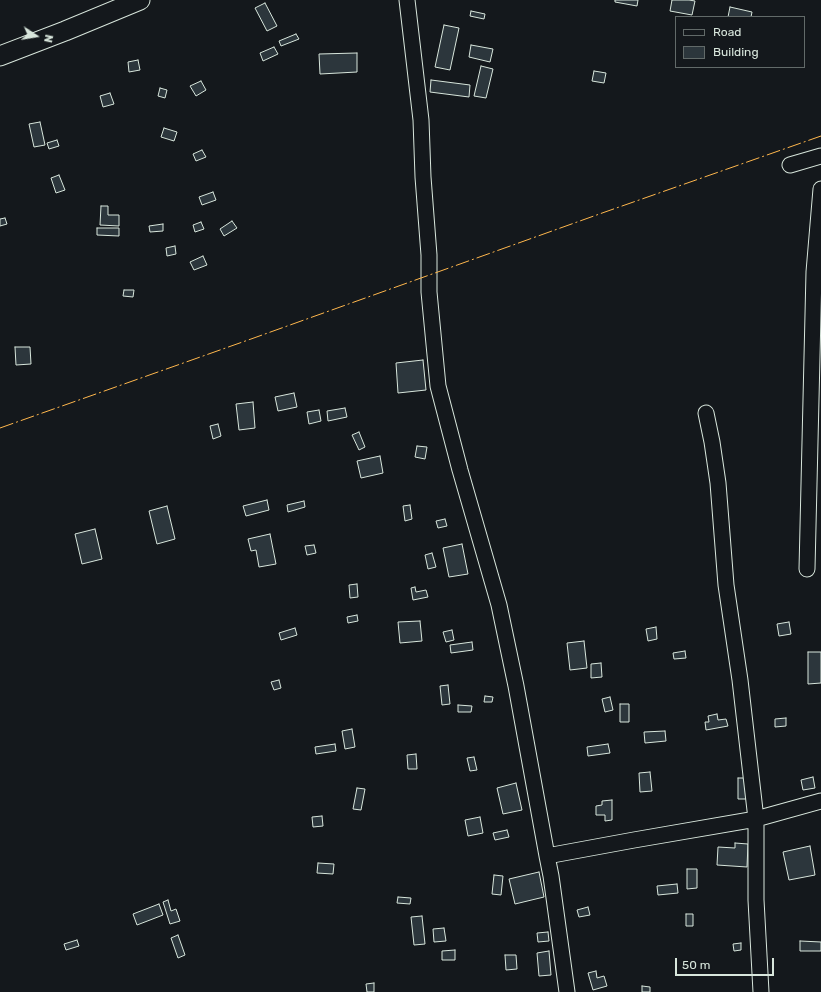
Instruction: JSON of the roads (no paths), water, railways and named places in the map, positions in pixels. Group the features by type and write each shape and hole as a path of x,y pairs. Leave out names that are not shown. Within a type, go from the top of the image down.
{"main road":[{"path":"0,56 140,0"}],"street":[{"path":"407,0 421,120 423,177 429,255 429,292 438,386 460,470 499,605 552,876 568,992"},
{"path":"790,165 821,156"},
{"path":"807,569 814,272 821,189"},
{"path":"706,413 718,483 726,585 740,680 756,820 756,900 762,992"},
{"path":"547,856 756,820 821,801"}]}
